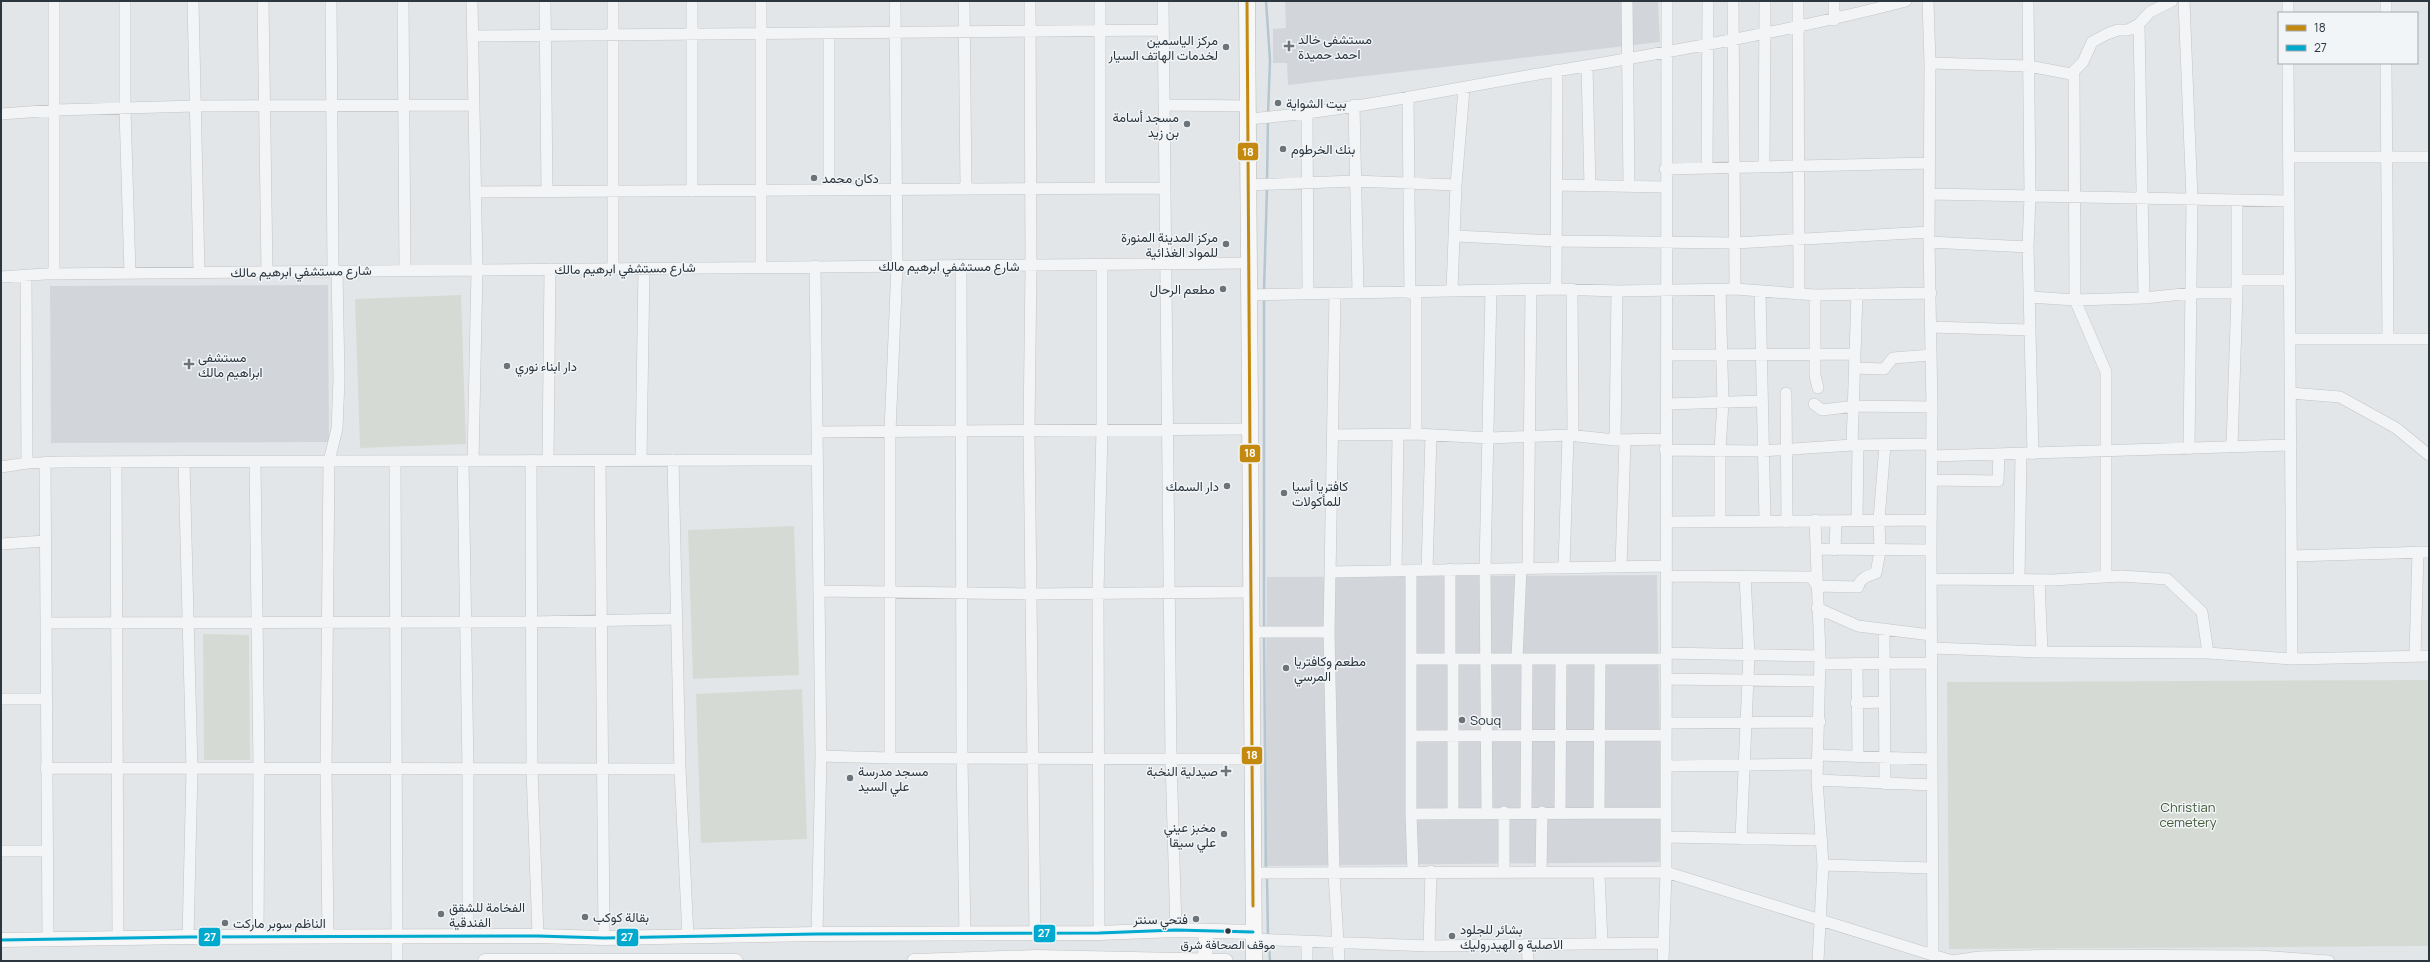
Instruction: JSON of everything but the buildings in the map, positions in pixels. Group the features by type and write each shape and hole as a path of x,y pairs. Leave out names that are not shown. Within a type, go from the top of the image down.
{"highway":[{"path":"1247,1 1254,961"}],"main road":[{"path":"1,940 188,937 396,938 538,936 688,938 817,934 1035,934 1176,930 1206,930 1253,936"},
{"path":"1205,959 1206,930"},
{"path":"914,961 1205,959 1226,961"},
{"path":"485,961 736,961"}],"street":[{"path":"54,1 56,110 54,274"},
{"path":"125,1 125,110 130,273"},
{"path":"193,1 198,272"},
{"path":"263,1 267,272"},
{"path":"328,937 326,769 329,461 337,429 331,1"},
{"path":"403,1 405,270"},
{"path":"468,937 468,769 465,622 468,461 477,270 472,1"},
{"path":"545,1 547,191"},
{"path":"612,1 613,268"},
{"path":"692,1 692,191"},
{"path":"761,1 761,267"},
{"path":"890,758 890,432 897,266 895,1"},
{"path":"964,1 966,189"},
{"path":"1030,1 1031,266 1029,431 1035,934"},
{"path":"1100,1 1100,189"},
{"path":"1163,1 1171,758 1176,930"},
{"path":"1627,1 1629,187"},
{"path":"1663,961 1666,872 1665,444 1667,404 1665,186 1667,1"},
{"path":"1707,168 1706,45 1708,1"},
{"path":"1733,1 1735,289"},
{"path":"1764,167 1765,1"},
{"path":"1798,1 1799,294"},
{"path":"1834,1 1834,20"},
{"path":"1164,105 1248,112 1307,114 1354,105 1464,88 1557,70 1587,67 1734,40 1834,20 1906,1"},
{"path":"1928,1 1930,64 1929,237 1932,328 1931,635 1934,958"},
{"path":"2028,1 2030,196 2028,247 2033,454"},
{"path":"1930,64 2029,66 2071,74 2083,62 2092,42 2107,34 2118,30 2128,30 2140,24 2150,12 2172,1"},
{"path":"2184,1 2192,199 2189,449"},
{"path":"2288,1 2288,12"},
{"path":"2386,1 2386,12"},
{"path":"2140,24 2144,298"},
{"path":"473,36 761,34 896,31 1030,32 1163,30"},
{"path":"829,33 829,190"},
{"path":"2288,64 2292,659"},
{"path":"2386,64 2388,157 2388,339"},
{"path":"1587,67 1590,186"},
{"path":"1556,289 1557,70"},
{"path":"2074,72 2076,197 2075,300 2106,372 2106,577"},
{"path":"1452,290 1456,236 1456,184 1464,88"},
{"path":"1408,97 1416,434"},
{"path":"1,114 56,110 125,110 195,106 474,105"},
{"path":"1354,105 1358,292"},
{"path":"1307,114 1308,293"},
{"path":"2288,157 2429,157"},
{"path":"1666,169 1930,163"},
{"path":"1248,185 1355,181 1456,184"},
{"path":"1556,185 1629,187 1665,186"},
{"path":"476,192 1164,188"},
{"path":"1930,194 2289,201"},
{"path":"2232,447 2237,293 2237,200"},
{"path":"1456,236 1556,241 1735,244 1800,240 1929,237 2028,247"},
{"name":"شارع مستشفي ابرهيم مالك","path":"1,278 54,274 198,272 1249,263"},
{"path":"1100,933 1098,592 1102,430 1102,264"},
{"path":"961,265 962,758 966,934"},
{"path":"815,266 821,756 817,934"},
{"path":"641,460 644,268"},
{"path":"548,460 550,269"},
{"path":"26,275 27,463"},
{"path":"2237,280 2289,280"},
{"path":"1249,295 1358,292 1413,293 1452,290 1531,289 1617,291 1735,289 1815,295 1931,293"},
{"path":"1526,812 1526,735 1522,660 1529,437 1531,289"},
{"path":"1564,568 1571,436 1572,289"},
{"path":"1720,289 1723,403 1720,449 1720,521"},
{"path":"1487,812 1485,569 1490,438 1491,290"},
{"path":"1617,291 1621,567"},
{"path":"1760,291 1762,451 1765,521"},
{"path":"2030,298 2075,300 2144,298 2192,292 2237,293"},
{"path":"1334,293 1329,632 1334,872 1339,961"},
{"path":"1857,294 1855,354 1857,520"},
{"path":"1815,295 1814,353 1815,375 1818,388"},
{"path":"1932,328 2030,330"},
{"path":"2291,339 2429,339"},
{"path":"1666,355 1760,355 1814,353 1855,354"},
{"path":"1855,368 1884,369 1893,358 1931,355"},
{"path":"1786,393 1787,522"},
{"path":"2290,393 2340,397 2396,428 2429,455"},
{"path":"1667,404 1762,402"},
{"path":"1814,404 1822,410 1855,406 1932,407"},
{"path":"817,432 1250,429"},
{"path":"1396,571 1398,434"},
{"path":"1332,435 1416,434 1490,438 1571,436 1720,449 1762,451 1855,445 1932,444"},
{"path":"1427,570 1431,435"},
{"path":"1817,586 1858,588 1859,582 1864,577 1876,573 1880,551 1879,520 1885,445"},
{"path":"1932,456 2291,445"},
{"path":"2019,580 2021,454"},
{"path":"1932,480 1998,481 1999,455"},
{"path":"531,460 532,769 538,936"},
{"path":"600,460 601,769 604,938"},
{"path":"673,460 680,769 688,938"},
{"path":"1,467 45,462 817,460"},
{"path":"395,461 397,961"},
{"path":"45,462 46,851 48,939"},
{"path":"116,462 118,938"},
{"path":"184,462 192,770 188,937"},
{"path":"255,462 259,768 258,937"},
{"path":"1816,520 1817,608 1820,660 1820,722 1817,780 1822,840 1818,961"},
{"path":"1666,522 1931,520"},
{"path":"1835,550 1836,521"},
{"path":"1,544 45,541"},
{"path":"1816,549 1880,551 1931,550"},
{"path":"2292,556 2424,552 2415,656"},
{"path":"1330,572 1621,567 1745,576 1811,577 1817,586"},
{"path":"1450,569 1453,812"},
{"path":"1412,571 1412,871"},
{"path":"1741,838 1749,655 1745,576"},
{"path":"1931,579 2039,580 2106,577 2167,579 2202,612 2208,653"},
{"path":"2039,580 2042,652"},
{"path":"819,591 1030,594 1098,592 1251,592"},
{"path":"1817,608 1858,626 1931,635"},
{"path":"46,623 187,621 532,622 677,619"},
{"path":"1884,630 1885,784"},
{"path":"1251,632 1329,632"},
{"path":"1932,648 2042,652 2208,653 2292,659 2429,656"},
{"path":"1411,659 1560,660 1749,655 1856,663 1932,663"},
{"path":"1599,812 1600,659"},
{"path":"1560,660 1560,812"},
{"path":"1856,663 1858,756"},
{"path":"1666,679 1819,681"},
{"path":"1,699 46,699"},
{"path":"1856,703 1884,702"},
{"path":"1666,723 1820,722"},
{"path":"1412,736 1560,734 1666,735"},
{"path":"821,756 890,758 1253,759"},
{"path":"1666,766 1745,766 1858,756 1932,758"},
{"path":"46,768 192,770 259,768 680,769"},
{"path":"1817,780 1932,785"},
{"path":"1411,814 1453,812 1666,813"},
{"path":"1504,812 1504,872"},
{"path":"1541,872 1542,812"},
{"path":"1666,838 1822,840"},
{"path":"1,851 46,851"},
{"path":"1822,865 1932,868"},
{"path":"1253,873 1412,871 1599,874 1666,872 1934,958 1952,961 1979,957 2061,955 2329,961"},
{"path":"1429,946 1432,872"},
{"path":"1599,874 1602,943"},
{"path":"1253,936 1307,942 1429,946 1663,942"},
{"path":"1307,942 1307,961"},
{"path":"1527,944 1528,961"}],"shaded area":[{"path":"1285,1 1658,1 1660,42 1288,85 1287,63 1273,63 1273,29 1286,28"},
{"name":"مستشفى ابراهيم مالك","path":"328,285 329,442 51,443 50,286"},
{"name":"Souq","path":"1657,575 1662,862 1264,866 1267,577"}],"green space":[{"path":"461,295 466,444 360,448 355,299"},
{"path":"794,526 799,675 693,679 688,530"},
{"path":"203,634 249,635 250,760 204,760"},
{"name":"Christian cemetery","path":"2429,680 2429,946 1949,949 1947,682"},
{"path":"802,689 807,839 701,843 696,694"}],"waterway":[{"path":"1266,1 1270,60 1268,115"},
{"path":"1267,181 1268,120"},
{"path":"1264,291 1267,188"},
{"path":"1264,298 1264,629"},
{"path":"1264,636 1266,871"},
{"path":"1267,876 1268,937"},
{"path":"1269,944 1270,961"}],"transit line":[{"name":"18","path":"1247,1 1253,906"},
{"name":"27","path":"1,940 188,937 538,936 604,938 817,934 1099,933 1176,930 1253,932"}],"place":[{"name":"مستشفى خالد احمد حميدة","path":"1289,46"},
{"name":"مركز الياسمين لخدمات الهاتف السيار","path":"1226,47"},
{"name":"بيت الشواية","path":"1278,103"},
{"name":"مسجد أسامة بن زيد","path":"1187,124"},
{"name":"بنك الخرطوم","path":"1283,149"},
{"name":"دكان محمد","path":"814,178"},
{"name":"مركز المدينة المنورة للمواد الغذائية","path":"1226,244"},
{"name":"مطعم الرحال","path":"1223,289"},
{"name":"مستشفى ابراهيم مالك","path":"189,364"},
{"name":"دار ابناء نوري","path":"507,366"},
{"name":"دار السمك","path":"1227,486"},
{"name":"كافتريا أسيا للمأكولات","path":"1284,493"},
{"name":"مطعم وكافتريا المرسي","path":"1286,668"},
{"name":"Souq","path":"1462,720"},
{"name":"صيدلية النخبة","path":"1226,771"},
{"name":"مسجد مدرسة علي السيد","path":"850,778"},
{"name":"مخبز عيني علي سيقا","path":"1224,834"},
{"name":"الفخامة للشقق الفندقية","path":"441,914"},
{"name":"بقالة كوكب","path":"585,917"},
{"name":"فتحي سنتر","path":"1196,919"},
{"name":"الناظم سوبر ماركت","path":"225,923"},
{"name":"موقف الصحافة شرق","path":"1228,931"},
{"name":"بشائر للجلود الاصلية و الهيدروليك","path":"1452,936"}]}
